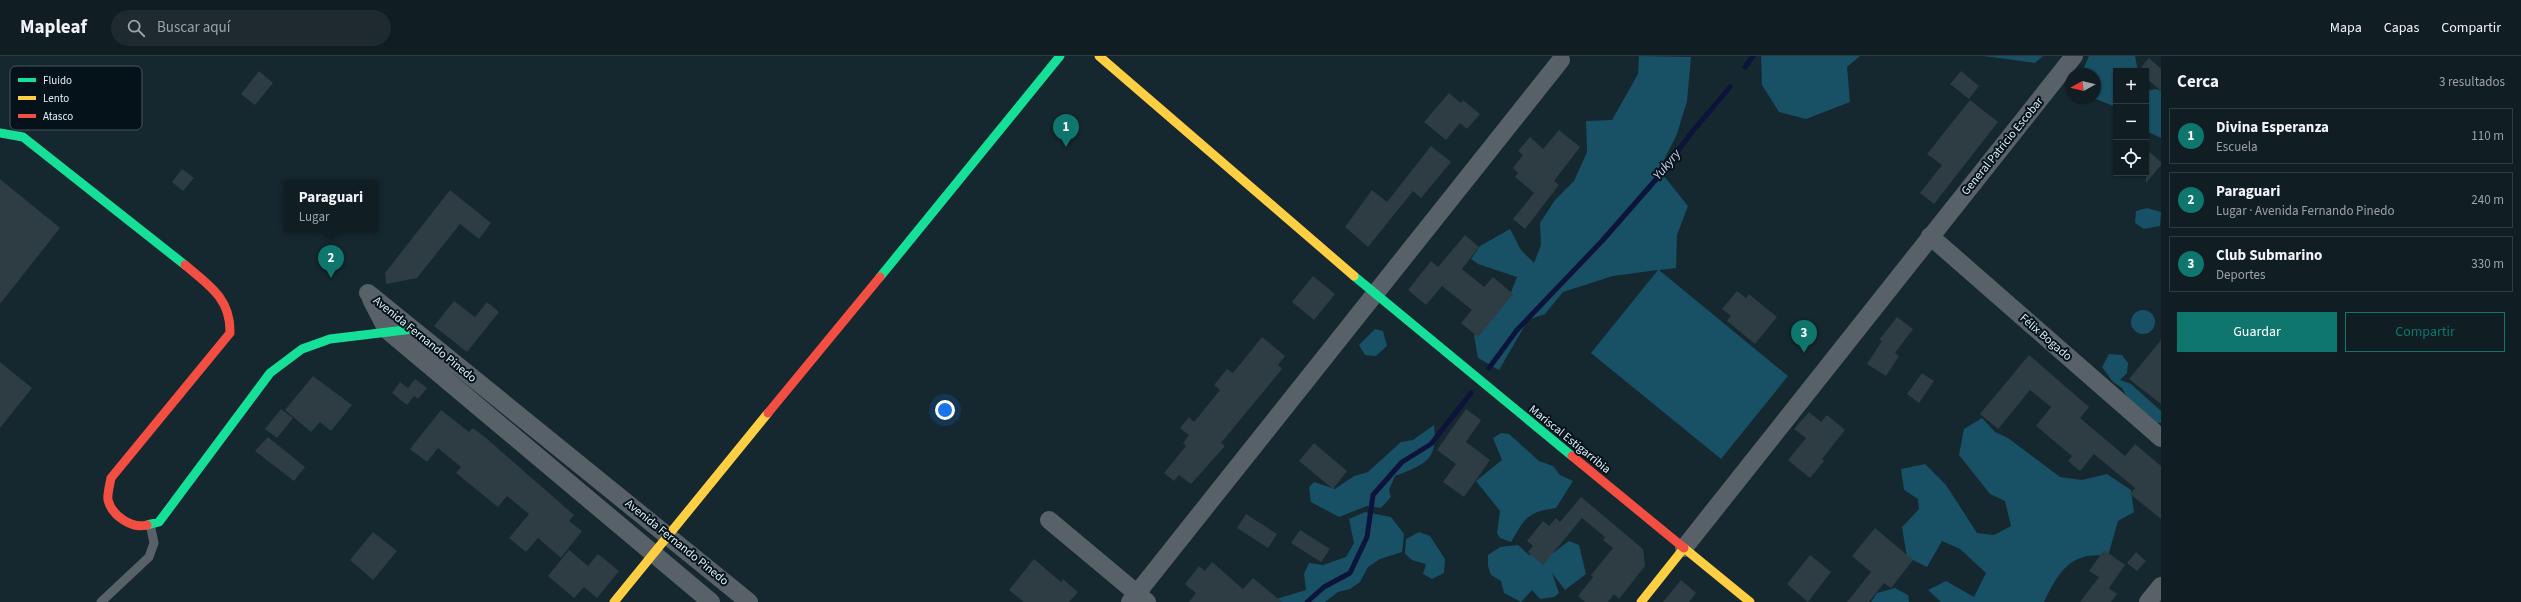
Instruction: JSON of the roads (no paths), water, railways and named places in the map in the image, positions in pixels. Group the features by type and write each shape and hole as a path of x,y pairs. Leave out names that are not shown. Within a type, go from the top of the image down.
{"street":[{"path":"614,602 670,536 1060,56"},
{"name":"Mariscal Estigarribia","path":"1099,56 1374,294 1750,602"},
{"name":"General Patricio Escobar","path":"1684,548 2074,56"},
{"path":"1049,520 1138,599 1374,294 1561,60"},
{"path":"0,133 23,137 216,290 226,303 230,317 230,333 111,478 108,500 118,518 140,527 159,522 270,373 302,349 330,339 387,330 413,329"},
{"name":"Félix Bogado","path":"1930,236 2161,438"},
{"name":"Avenida Fernando Pinedo","path":"711,602 387,330 368,293 670,536 749,602"},
{"path":"1641,602 1684,548"},
{"path":"2148,602 2161,586"}],"lane":[{"path":"101,602 149,557 154,543 150,524"}],"waterway":[{"name":"Yukyry","path":"1745,67 1753,56"},
{"name":"Yukyry","path":"1489,368 1517,330 1602,241 1659,176 1692,132 1730,87"},
{"path":"1307,602 1324,587 1350,573 1367,537 1373,495 1402,462 1431,444 1471,393"}],"place":[{"name":"Divina Esperanza","path":"1066,147"},
{"name":"Paraguari","path":"331,278"},
{"name":"Club Submarino","path":"1804,353"}]}
